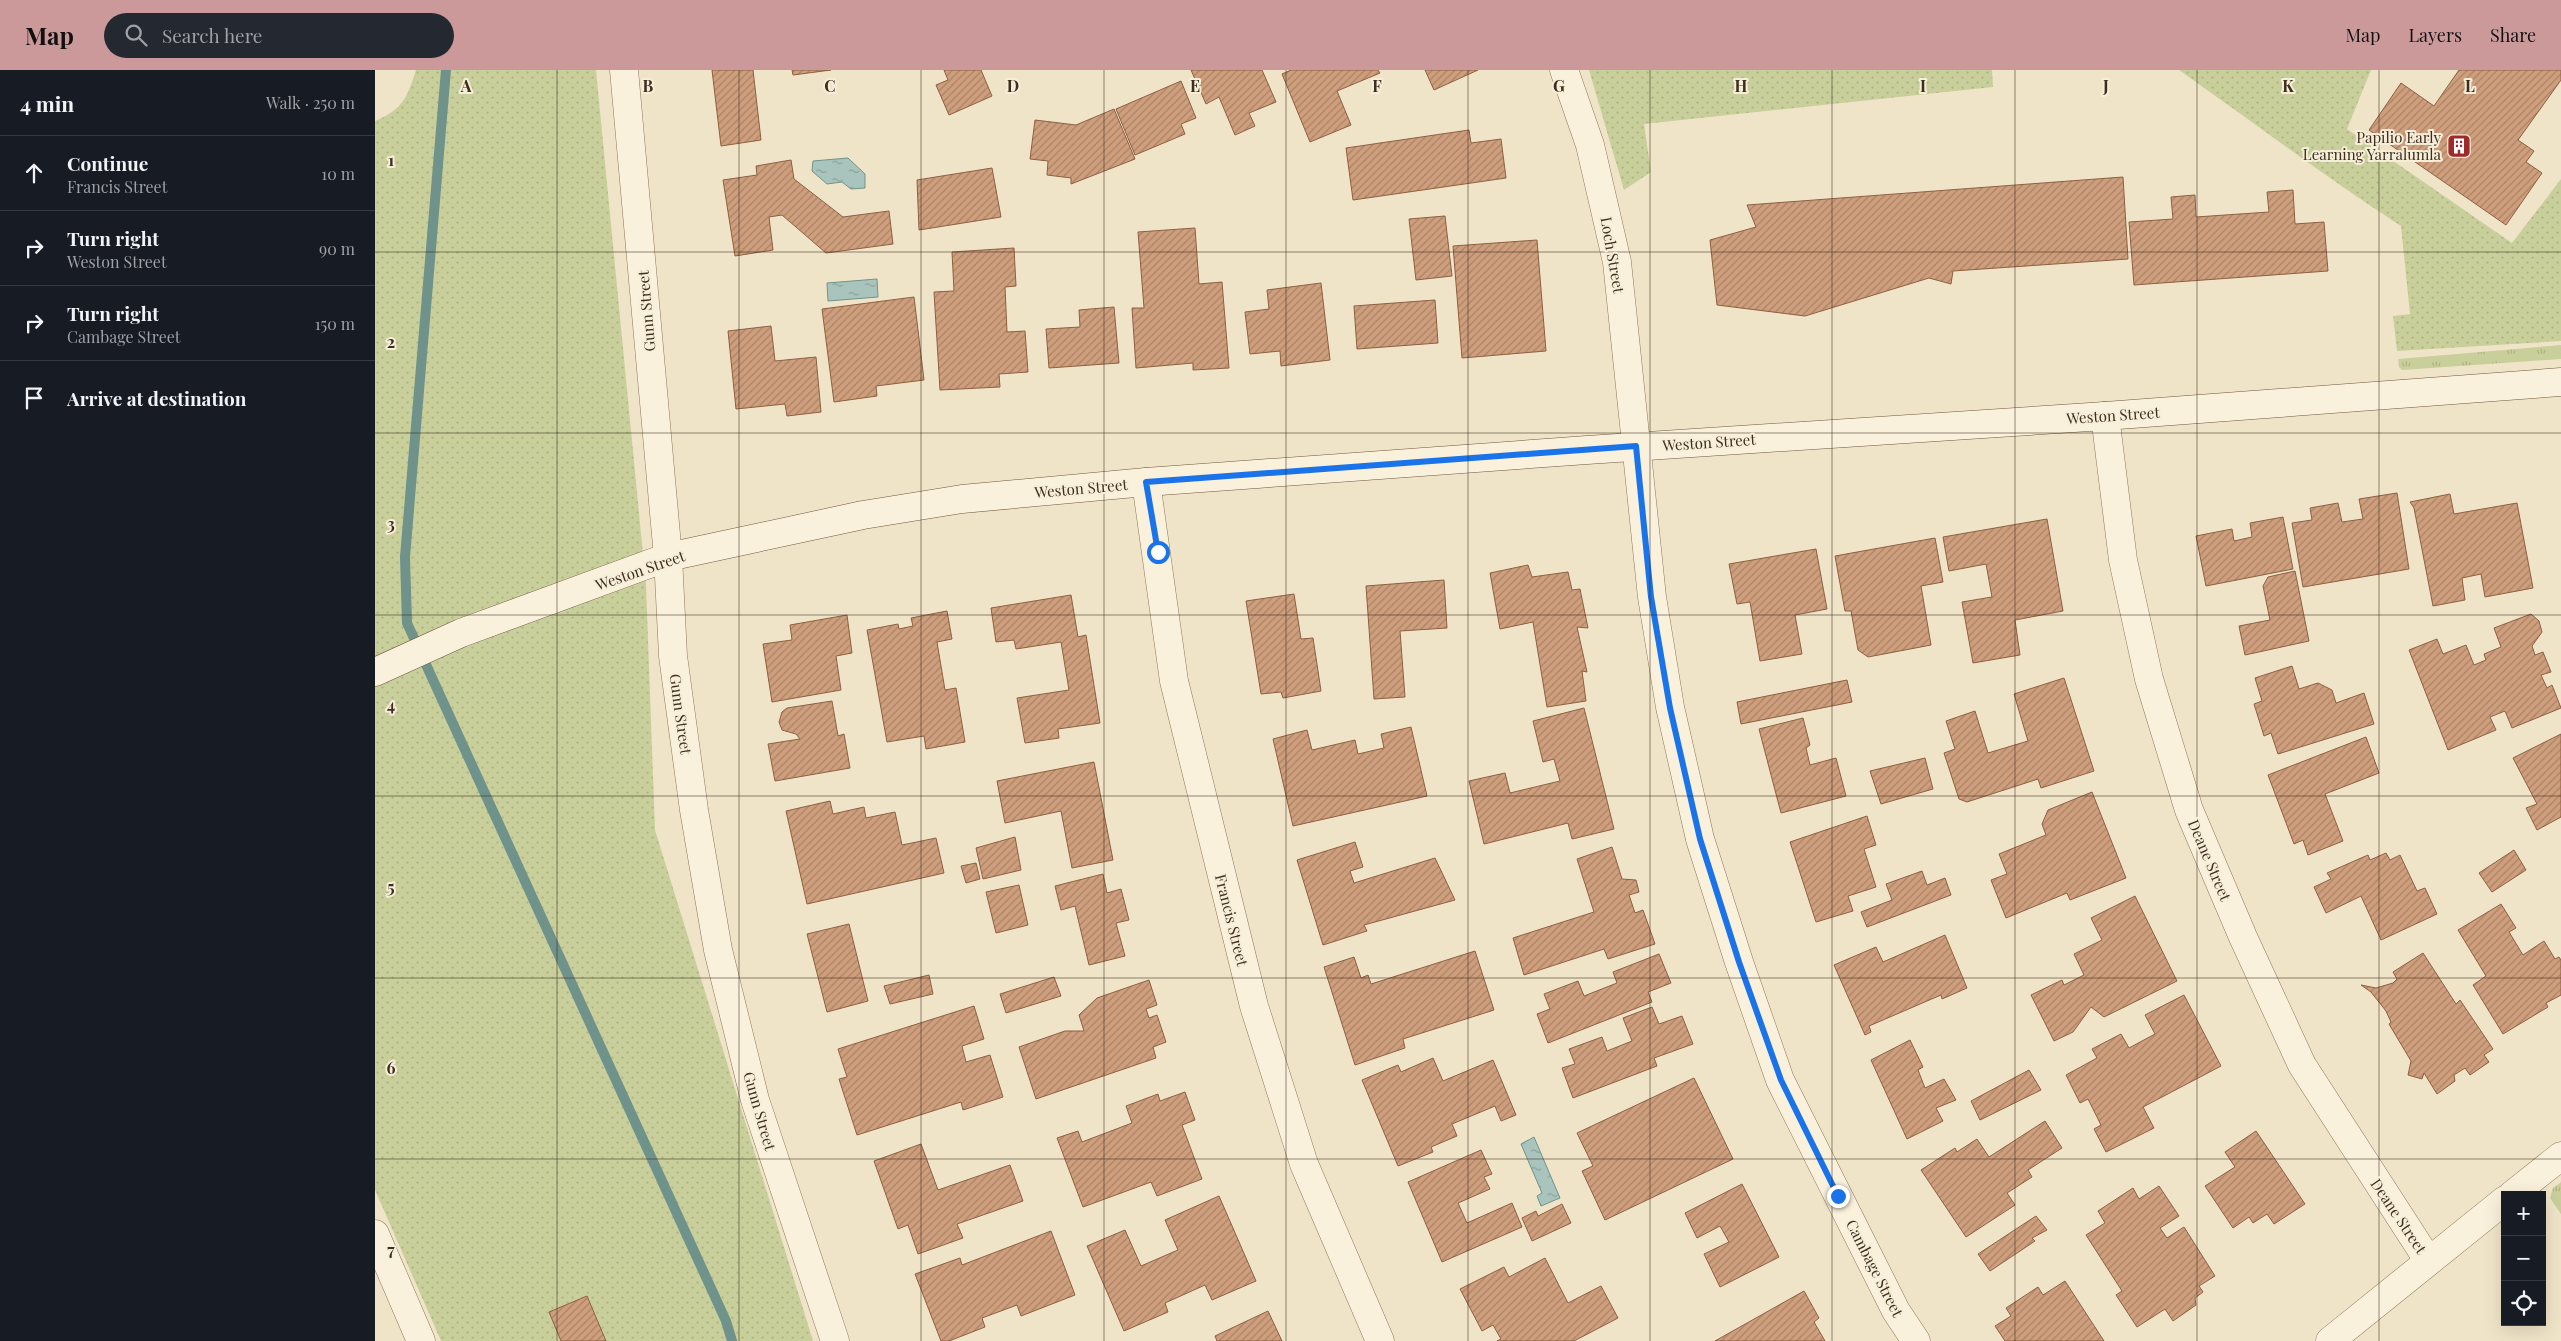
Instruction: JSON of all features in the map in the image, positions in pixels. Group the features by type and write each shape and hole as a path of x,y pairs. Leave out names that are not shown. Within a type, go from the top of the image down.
{"street":[{"name":"Gunn Street","path":"624,70 668,556 673,656 694,810 718,950 755,1100 835,1341"},
{"name":"Loch Street","path":"1564,70 1590,145 1617,262 1636,446"},
{"name":"Weston Street","path":"377,671 461,632 668,556 863,515 962,499 1146,482 1636,446 2105,416 2561,382"},
{"name":"Deane Street","path":"2105,416 2123,560 2149,679 2189,810 2243,937 2302,1065 2428,1260"},
{"name":"Cambage Street","path":"1636,446 1651,597 1670,708 1700,839 1739,962 1781,1080 1896,1311 1916,1341"},
{"name":"Francis Street","path":"1146,482 1174,681 1254,1006 1304,1164 1380,1341"},
{"path":"2517,1191 2561,1156"},
{"path":"2330,1341 2428,1260 2501,1203"},
{"path":"375,1234 421,1341"}],"green space":[{"path":"416,70 596,70 646,585 655,830 813,1341 441,1341 375,1190 375,121 392,112 403,101"},
{"path":"1589,70 1992,70 1993,87 1644,124 1651,172 1624,190"},
{"path":"2179,70 2371,70 2347,129 2512,243 2561,179 2561,341 2397,351 2393,316 2410,314 2401,226 2317,169"},
{"path":"2561,345 2561,359 2402,370 2399,367 2398,359"},
{"path":"2561,1182 2561,1214 2550,1198 2553,1188"}],"water":[{"path":"848,158 865,174 865,188 851,189 842,182 827,184 812,171 813,161"},
{"path":"877,279 878,297 828,301 827,283"},
{"path":"1534,1137 1560,1198 1541,1206 1537,1196 1542,1193 1521,1144"}],"building":[{"path":"712,70 753,70 761,140 721,146"},
{"path":"792,70 831,70 793,75"},
{"path":"944,70 981,70 992,96 949,115 936,85 948,80"},
{"path":"1191,70 1262,70 1276,102 1249,113 1255,126 1235,135 1219,97 1206,104"},
{"path":"1291,70 1378,70 1380,73 1337,91 1351,125 1310,142 1282,74"},
{"path":"1425,70 1478,70 1434,90"},
{"name":"Papilio Early Learning Yarralumla","path":"2459,70 2561,70 2561,80 2518,140 2534,151 2526,162 2542,173 2506,225 2369,130 2401,83 2434,106"},
{"path":"1181,81 1196,118 1181,124 1185,134 1135,155 1116,109"},
{"path":"1114,109 1135,159 1071,184 1071,178 1047,175 1048,161 1030,159 1035,120 1076,125"},
{"path":"1469,130 1471,143 1501,139 1506,178 1353,200 1346,148"},
{"path":"791,160 794,179 843,217 889,211 893,244 826,253 782,215 769,217 773,250 735,256 723,180 757,175 756,166"},
{"path":"992,168 1001,217 919,230 917,180"},
{"path":"2123,177 2128,259 1953,271 1951,284 1929,278 1805,316 1717,305 1710,240 1756,227 1747,205"},
{"path":"2293,190 2295,224 2324,222 2328,271 2134,285 2129,222 2173,219 2171,197 2195,195 2196,217 2269,212 2267,192"},
{"path":"1445,216 1452,276 1416,280 1409,219"},
{"path":"1195,228 1199,284 1222,282 1229,368 1193,370 1193,363 1136,368 1132,308 1144,308 1138,232"},
{"path":"1537,240 1546,351 1462,358 1453,246"},
{"path":"1014,248 1016,286 1005,287 1007,332 1025,331 1028,372 999,374 1000,387 940,390 934,292 954,291 952,252"},
{"path":"1321,283 1330,360 1281,366 1280,351 1250,354 1245,312 1269,309 1267,290"},
{"path":"914,297 924,380 876,386 877,396 834,402 822,309"},
{"path":"1435,300 1438,343 1357,349 1354,306"},
{"path":"1114,307 1119,363 1049,368 1046,329 1080,327 1079,310"},
{"path":"771,326 775,361 816,357 821,412 787,416 785,404 736,409 728,331"},
{"path":"2397,493 2409,569 2303,587 2292,523 2312,520 2310,508 2338,503 2342,522 2363,519 2359,499"},
{"path":"2450,494 2454,514 2517,503 2533,588 2485,597 2481,574 2462,578 2465,600 2433,606 2414,508 2410,502"},
{"path":"2283,517 2293,569 2206,586 2196,536 2232,529 2234,541 2252,537 2250,523"},
{"path":"2047,519 2063,611 2015,620 2020,655 1973,663 1962,602 1992,597 1986,564 1949,571 1943,537"},
{"path":"1935,538 1943,582 1921,586 1931,645 1868,657 1858,650 1851,611 1845,611 1835,556"},
{"path":"1816,549 1827,609 1795,615 1802,654 1760,661 1750,602 1737,604 1729,564"},
{"path":"1528,565 1532,577 1568,572 1572,590 1580,589 1588,628 1577,627 1587,672 1582,671 1586,701 1547,707 1533,622 1500,629 1490,573"},
{"path":"2295,571 2309,641 2245,655 2239,626 2270,620 2263,586 2268,577"},
{"path":"1444,580 1447,628 1400,631 1405,697 1374,699 1366,586"},
{"path":"1294,594 1301,639 1313,638 1321,691 1283,698 1281,692 1261,694 1246,601"},
{"path":"1071,595 1078,637 1086,635 1100,723 1058,729 1059,738 1025,743 1017,698 1069,690 1061,642 1016,649 1014,640 996,642 991,608"},
{"path":"947,611 952,639 937,642 945,690 956,688 965,742 926,749 924,736 887,742 867,630 898,624 899,629 913,626 911,618"},
{"path":"2531,614 2539,621 2542,632 2532,646 2535,655 2543,652 2551,672 2541,675 2547,688 2552,685 2561,708 2512,728 2505,711 2490,717 2496,730 2448,750 2409,650 2437,639 2443,654 2466,645 2474,665 2486,660 2484,654 2501,647 2494,628"},
{"path":"847,615 852,653 836,656 841,690 772,702 763,644 792,640 790,625"},
{"path":"2292,666 2299,689 2318,683 2332,690 2336,703 2364,693 2374,724 2278,754 2271,733 2264,736 2254,704 2262,701 2255,678"},
{"path":"2064,678 2094,771 2041,788 2038,779 1967,802 1959,799 1944,753 1955,749 1946,721 1975,711 1988,753 2028,741 2014,694"},
{"path":"1847,680 1852,702 1741,724 1737,702"},
{"path":"832,701 838,736 844,734 850,768 775,781 768,744 800,739 796,734 782,730 779,722 782,712 787,708"},
{"path":"1584,708 1614,829 1572,839 1568,823 1484,844 1469,781 1505,773 1510,793 1560,781 1554,759 1543,762 1533,721"},
{"path":"1803,718 1810,745 1806,748 1810,765 1836,758 1846,796 1781,813 1759,729"},
{"path":"1411,727 1427,796 1293,826 1273,739 1307,730 1312,750 1355,740 1358,754 1384,748 1381,734"},
{"path":"2561,734 2561,817 2537,830 2526,808 2537,804 2513,758"},
{"path":"2366,737 2379,773 2325,794 2343,841 2308,855 2303,840 2294,844 2268,775"},
{"path":"1925,758 1933,789 1881,804 1870,771"},
{"path":"1094,762 1113,860 1072,868 1061,811 1005,823 997,781"},
{"path":"2092,792 2126,878 2070,900 2067,893 2006,918 1991,880 2007,874 1999,854 2046,835 2042,824 2048,810"},
{"path":"830,801 833,814 864,807 866,818 895,812 902,845 936,838 944,873 807,904 786,811"},
{"path":"1867,816 1876,845 1864,849 1876,887 1848,896 1853,911 1816,922 1790,842"},
{"path":"1015,837 1021,870 983,879 976,848"},
{"path":"1355,842 1363,867 1350,871 1354,883 1435,858 1455,900 1364,925 1367,931 1323,945 1297,860"},
{"path":"1612,847 1622,879 1636,880 1639,892 1629,895 1635,913 1643,910 1655,944 1608,959 1604,949 1524,975 1513,938 1594,912 1577,859"},
{"path":"2514,850 2526,870 2492,892 2479,873"},
{"path":"2386,853 2390,860 2400,855 2417,891 2425,888 2437,914 2381,940 2361,896 2326,913 2314,887 2331,879 2327,873 2368,855 2370,860"},
{"path":"976,863 980,879 966,883 961,866"},
{"path":"1922,871 1927,885 1945,878 1951,895 1867,927 1861,912 1892,900 1886,884"},
{"path":"1103,874 1107,893 1121,889 1129,920 1116,923 1125,956 1089,965 1075,906 1061,910 1055,886"},
{"path":"1019,885 1028,925 996,933 986,892"},
{"path":"2135,896 2177,981 2104,1017 2091,1007 2073,1032 2054,1041 2031,995 2062,980 2064,985 2084,975 2074,954 2102,940 2091,918"},
{"path":"2501,904 2516,928 2509,932 2523,955 2544,941 2555,959 2559,957 2561,960 2561,995 2546,1003 2548,1007 2503,1034 2473,985 2486,976 2458,930"},
{"path":"849,924 868,1001 827,1012 807,934"},
{"path":"1945,935 1967,988 1942,999 1941,995 1869,1026 1871,1032 1865,1035 1834,965 1876,947 1883,962"},
{"path":"1475,951 1494,1010 1403,1039 1405,1048 1355,1065 1324,967 1354,957 1361,978 1368,975 1371,984"},
{"path":"2423,953 2456,1004 2460,1000 2493,1049 2484,1055 2489,1062 2470,1075 2465,1068 2454,1075 2455,1081 2437,1094 2424,1073 2422,1079 2408,1075 2411,1061 2389,1024 2391,1022 2386,1011 2371,992 2361,985 2376,988 2393,983 2397,979 2393,972"},
{"path":"1659,954 1671,983 1648,992 1652,1002 1548,1043 1537,1014 1550,1009 1544,994 1578,981 1584,996 1617,983 1613,972"},
{"path":"929,975 933,994 890,1004 884,986"},
{"path":"1054,977 1061,996 1006,1013 1000,994"},
{"path":"1149,980 1157,1005 1146,1009 1149,1018 1157,1015 1166,1042 1153,1047 1156,1058 1036,1099 1019,1047 1065,1031 1084,1031 1079,1015 1097,998"},
{"path":"2184,995 2221,1066 2143,1107 2154,1128 2106,1152 2094,1129 2101,1125 2088,1099 2080,1103 2066,1075 2097,1058 2092,1049 2121,1034 2129,1048 2155,1034 2145,1015"},
{"path":"974,1006 984,1039 962,1046 966,1062 990,1055 1003,1097 963,1110 961,1102 857,1135 839,1079 847,1077 838,1049"},
{"path":"1652,1007 1659,1024 1682,1016 1693,1044 1654,1058 1657,1066 1573,1098 1562,1068 1575,1064 1569,1049 1602,1037 1607,1051 1632,1041 1623,1018"},
{"path":"1910,1040 1923,1067 1918,1070 1925,1088 1944,1079 1956,1100 1936,1108 1943,1121 1907,1139 1871,1060"},
{"path":"1433,1058 1443,1081 1493,1060 1516,1115 1501,1121 1495,1106 1452,1124 1457,1136 1431,1147 1433,1152 1398,1166 1362,1080 1398,1065 1401,1072"},
{"path":"2029,1070 2041,1090 1980,1120 1971,1101"},
{"path":"1694,1078 1733,1159 1605,1220 1582,1171 1593,1166 1577,1133"},
{"path":"1185,1092 1195,1120 1182,1125 1202,1179 1157,1196 1151,1182 1083,1207 1057,1138 1078,1131 1082,1142 1132,1123 1126,1106 1158,1094 1160,1101"},
{"path":"2045,1121 2062,1148 2028,1170 2032,1177 2007,1193 2015,1205 1966,1237 1921,1170 1955,1148 1957,1152 1977,1139 1989,1157"},
{"path":"2256,1131 2305,1204 2274,1224 2267,1214 2253,1223 2249,1217 2233,1228 2205,1186 2235,1167 2225,1152"},
{"path":"921,1144 938,1190 1010,1165 1023,1201 957,1224 963,1238 918,1254 908,1225 898,1229 874,1161"},
{"path":"1481,1150 1492,1174 1484,1177 1490,1189 1458,1203 1467,1223 1512,1203 1522,1227 1442,1262 1408,1182"},
{"path":"1742,1184 1779,1257 1720,1287 1704,1254 1729,1242 1720,1226 1697,1238 1685,1213"},
{"path":"2159,1186 2179,1216 2160,1228 2167,1238 2184,1227 2215,1276 2199,1286 2203,1292 2195,1298 2196,1305 2173,1321 2165,1309 2137,1327 2116,1295 2122,1291 2086,1235 2105,1223 2098,1211 2133,1188 2139,1199"},
{"path":"1219,1196 1256,1281 1212,1300 1205,1285 1165,1303 1168,1312 1124,1331 1087,1246 1125,1230 1141,1266 1178,1250 1165,1220"},
{"path":"1562,1204 1571,1223 1532,1241 1522,1218 1536,1211 1538,1216"},
{"path":"2036,1216 2047,1230 2032,1238 2035,1241 1990,1271 1978,1254"},
{"path":"1051,1231 1075,1295 1021,1316 1017,1305 982,1318 985,1327 949,1341 941,1341 915,1274 960,1258 962,1265"},
{"path":"1545,1258 1568,1303 1601,1286 1618,1318 1574,1341 1497,1341 1501,1339 1493,1325 1482,1331 1460,1289 1504,1267 1509,1277"},
{"path":"2065,1281 2104,1341 2005,1341 1995,1326 2011,1316 2006,1308 2038,1287 2043,1295"},
{"path":"1804,1291 1819,1318 1814,1322 1825,1341 1715,1341"},
{"path":"587,1296 606,1341 561,1341 549,1312"},
{"path":"1268,1311 1282,1341 1217,1341 1215,1336"}],"waterway":[{"path":"446,70 405,557 407,623 726,1321 732,1341"}],"place":[{"name":"Papilio Early Learning Yarralumla","path":"2459,146"}],"route":[{"path":"1158,552 1146,482 1636,446 1651,597 1670,708 1700,839 1739,962 1781,1080 1838,1196"}]}
